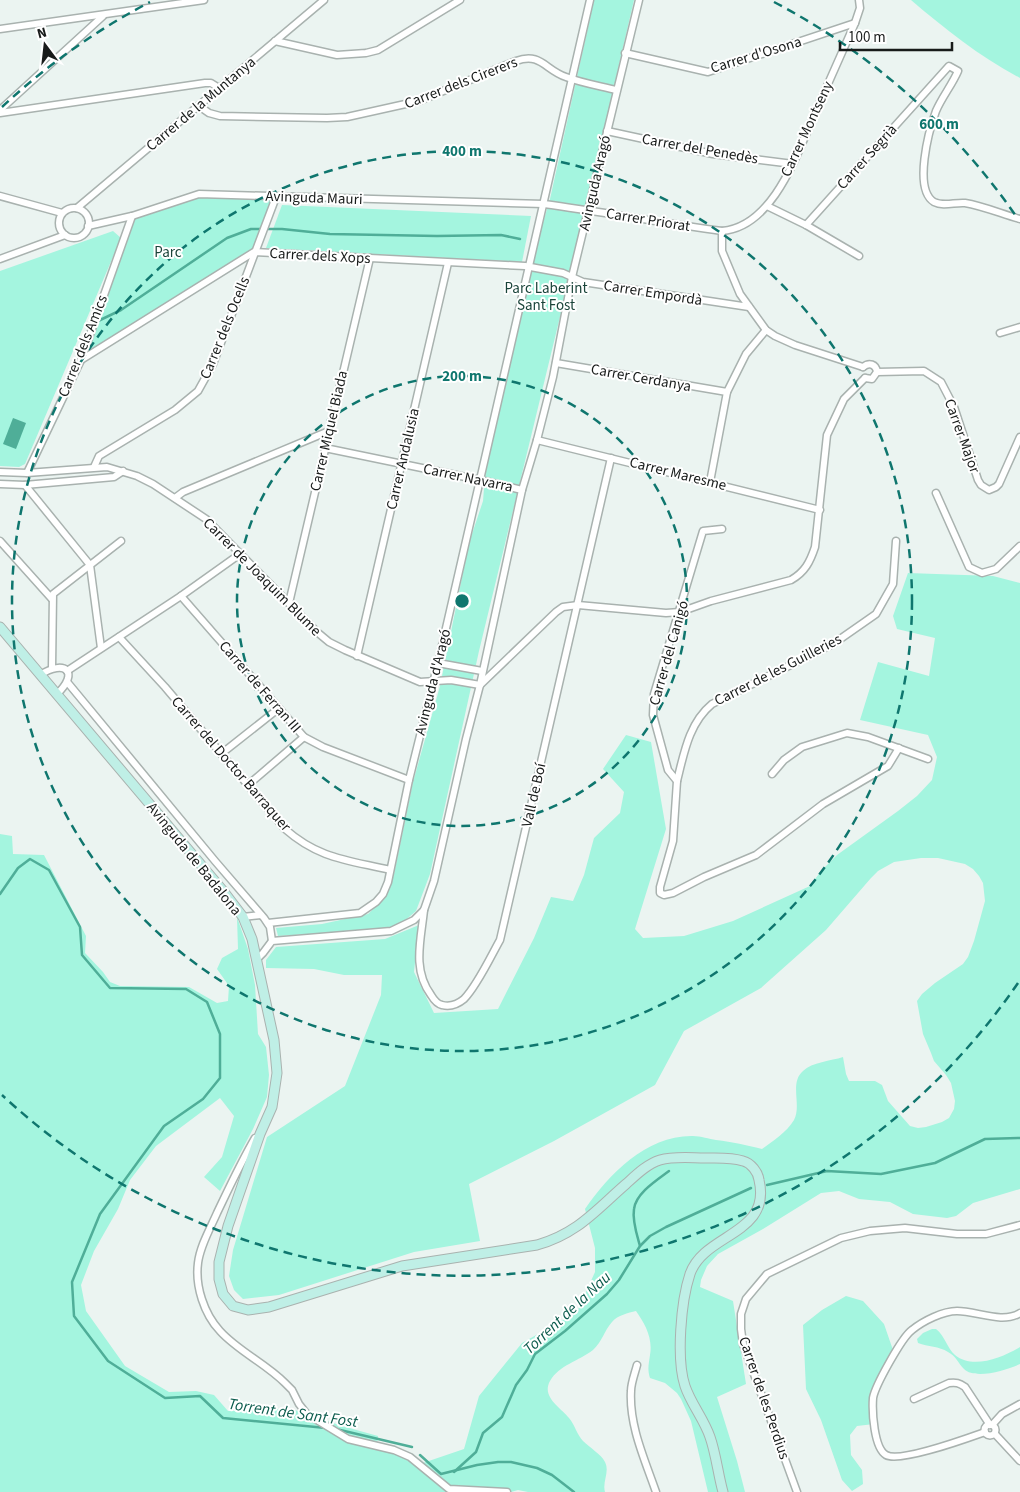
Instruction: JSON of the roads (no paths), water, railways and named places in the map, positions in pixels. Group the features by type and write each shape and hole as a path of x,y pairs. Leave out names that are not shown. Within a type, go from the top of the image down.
{"street":[{"path":"0,29 204,0"},
{"name":"Carrer de la Muntanya","path":"77,208 324,0"},
{"path":"276,41 337,55 366,53 378,50 460,0"},
{"path":"544,204 590,0"},
{"name":"Avinguda Aragó","path":"572,277 639,0"},
{"name":"Carrer Montseny","path":"722,231 742,226 766,206 788,176 855,23 860,8 859,0"},
{"path":"0,111 104,15"},
{"name":"Carrer d'Osona","path":"626,53 708,72 855,23"},
{"name":"Carrer dels Cirerers","path":"199,106 209,113 220,116 347,117 408,105 523,58 540,61 560,74 572,79"},
{"name":"Carrer Segrià","path":"806,225 949,66 958,71 944,94 928,138 923,174 927,194 935,202 947,205 963,203 1020,219"},
{"path":"572,79 616,90"},
{"path":"0,111 205,82 219,88"},
{"name":"Carrer del Penedès","path":"607,132 713,154 793,164"},
{"name":"Avinguda Mauri","path":"88,226 132,216 199,194 544,204"},
{"path":"0,196 62,213"},
{"name":"Carrer dels Ocells","path":"94,467 99,456 175,410 198,391 213,364 276,197"},
{"name":"Carrer Priorat","path":"544,204 652,222 722,231"},
{"name":"Avinguda d'Aragó","path":"268,923 360,913 376,902 383,894 544,204"},
{"path":"766,206 806,225 859,256"},
{"path":"77,208 88,218 88,226 85,234 78,238 70,238 65,235 59,223 62,213 68,209 77,208"},
{"name":"Carrer dels Amics","path":"27,473 81,360 132,216"},
{"path":"722,231 722,251 740,294 766,330 795,345 864,367"},
{"path":"0,259 65,235"},
{"name":"Carrer dels Xops","path":"81,360 254,252 525,266 529,268"},
{"name":"Carrer Miquel Biada","path":"289,603 370,258"},
{"name":"Carrer Andalusia","path":"357,656 448,263"},
{"name":"Carrer Empordà","path":"529,268 563,274 583,282 749,307"},
{"path":"257,959 272,941 391,931 414,920 424,910 434,881 480,685 522,490 537,440 556,363 572,277"},
{"path":"1000,333 1020,327"},
{"path":"710,482 727,392 746,354 766,330"},
{"name":"Carrer Cerdanya","path":"556,363 727,392"},
{"path":"872,364 876,367 877,372 872,379 865,378 862,373 864,367 872,364"},
{"name":"Carrer Major","path":"877,372 924,370 941,382 954,407 978,480 984,488 993,489 999,484 1020,437"},
{"path":"480,685 563,607 578,605 666,613 680,612 791,580 800,575 811,560 815,548 828,435 844,399 865,378"},
{"path":"175,498 183,492 329,431"},
{"name":"Carrer Maresme","path":"537,440 820,510"},
{"name":"Carrer Navarra","path":"326,448 522,490"},
{"name":"Vall de Boí","path":"424,910 419,954 420,976 436,1002 450,1005 465,998 500,940 611,458"},
{"name":"Carrer de Joaquim Blume","path":"0,472 27,473 107,467 123,471 153,484 206,519 329,642 357,656 420,682 452,680 480,685"},
{"path":"0,484 25,485 114,477 123,471"},
{"path":"25,485 90,565 101,648"},
{"path":"936,493 969,567 982,573 996,569 1020,546"},
{"name":"Carrer del Canigó","path":"677,781 668,770 652,715 654,694 703,530 722,528"},
{"path":"0,541 52,599"},
{"path":"52,668 52,594 121,541"},
{"name":"Carrer de les Guilleries","path":"677,781 694,725 703,710 722,697 833,644 876,614 893,584 896,541"},
{"path":"66,671 181,596 240,554"},
{"name":"Carrer de Ferran III","path":"181,596 304,737 322,748 409,780"},
{"name":"Avinguda de Badalona","path":"0,627 224,892 250,932 274,1040 277,1073 272,1107 260,1134 228,1226 220,1262 220,1285 227,1300 233,1306 248,1310 269,1307 402,1266 551,1240 571,1231 641,1171 659,1160 688,1158 743,1161 749,1164 758,1175 761,1200 750,1221 708,1251 694,1265 685,1296 680,1350 681,1369 685,1386 710,1437 723,1492"},
{"name":"Carrer del Doctor Barraquer","path":"119,637 166,687 285,829 304,844 332,857 390,870"},
{"path":"438,663 482,672 502,664"},
{"path":"40,675 52,668 62,667 66,671 69,678 68,683 57,694"},
{"path":"68,683 268,923 272,941"},
{"path":"221,754 278,709"},
{"path":"772,774 784,760 802,747 838,734 855,733 928,759"},
{"path":"248,785 304,737"},
{"path":"677,781 673,841 660,886 660,893 664,895 673,894 756,855 823,804 888,766 899,748"},
{"path":"242,917 261,915"},
{"path":"260,1134 252,1144 227,1191 198,1262 202,1298 205,1308 214,1323 227,1338 279,1376 292,1390 307,1414 342,1436 359,1443 394,1450 410,1457 448,1489 507,1492"},
{"name":"Carrer de les Perdius","path":"797,1492 743,1344 741,1314 746,1299 756,1286 767,1274 840,1238 870,1231 905,1228 957,1234 986,1234 1020,1225"},
{"path":"985,1432 900,1457 888,1456 880,1451 875,1433 873,1397 894,1353 911,1330 937,1316 956,1311 1003,1318 1012,1318 1020,1313"},
{"path":"637,1365 631,1389 632,1411 639,1443 656,1492"},
{"path":"914,1399 950,1383 960,1384 996,1429 995,1434 1020,1461"},
{"path":"985,1432 985,1428 1002,1414 1020,1404"},
{"path":"985,1432 989,1436 995,1434"}],"waterway":[{"path":"96,322 121,310 227,238 251,229 282,229 330,234 501,235 520,239"},
{"name":"Torrent de Sant Fost","path":"0,894 18,868 30,859 49,870 80,927 82,955 110,988 186,989 207,1002 220,1034 220,1078 203,1099 164,1126 100,1214 72,1282 74,1316 108,1361 165,1398 200,1396 223,1418 326,1428"},
{"name":"Torrent de la Nau","path":"767,1185 827,1171 881,1174 935,1163 985,1139 1020,1138"},
{"path":"640,1246 634,1218 636,1203 648,1187 669,1171"},
{"name":"Torrent de la Nau","path":"454,1472 476,1452 483,1433 502,1417 516,1385 527,1370 535,1354 565,1331 607,1294 619,1280 640,1246 650,1236 751,1188"},
{"name":"Torrent de Sant Fost","path":"336,1429 412,1447"},
{"path":"420,1455 441,1474 498,1462 511,1462 537,1468 552,1475 574,1492"}],"park label":[{"name":"Parc","path":"168,252"},
{"name":"Parc Laberint Sant Fost","path":"546,296"}]}
